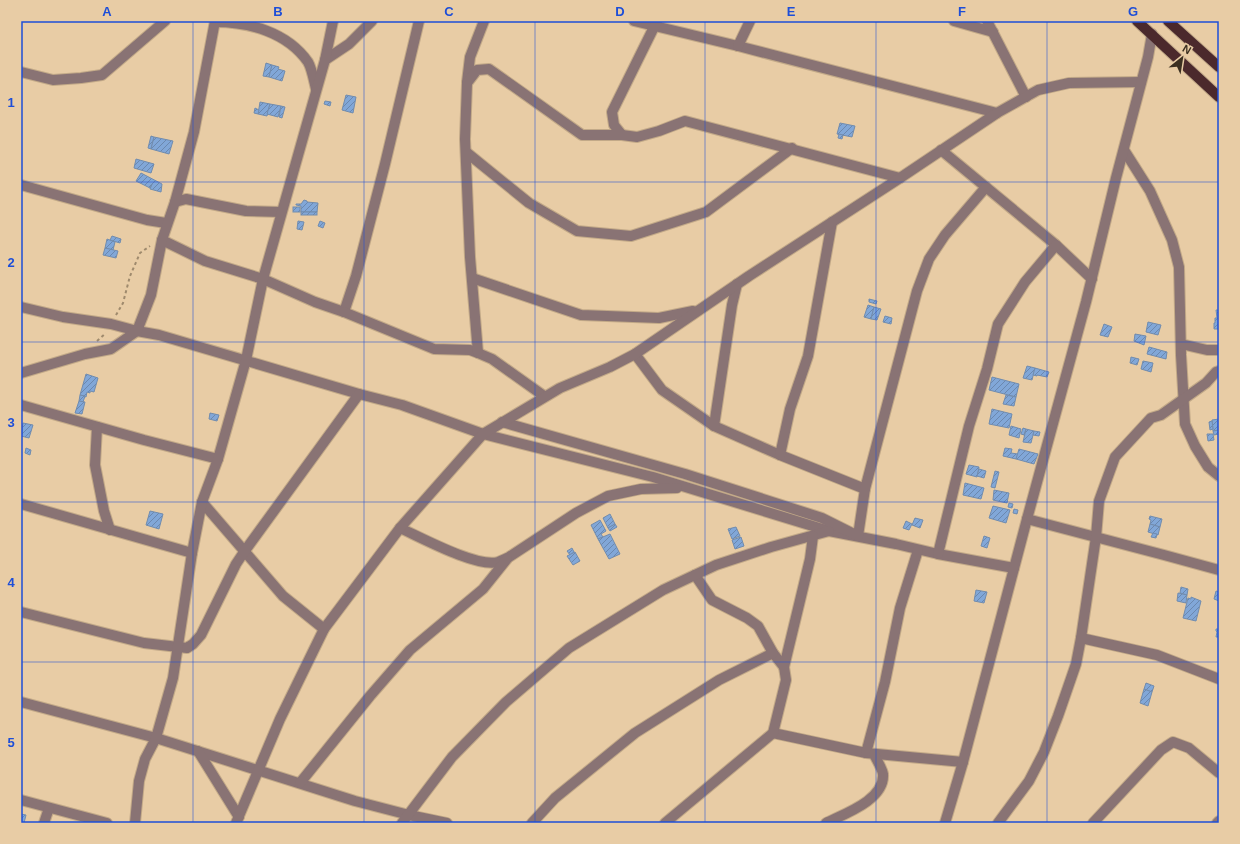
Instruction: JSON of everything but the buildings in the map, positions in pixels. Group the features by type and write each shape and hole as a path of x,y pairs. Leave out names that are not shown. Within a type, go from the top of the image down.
{"main road":[{"path":"1137,21 1219,97"},
{"path":"1168,21 1219,67"}],"street":[{"path":"21,72 53,80 102,75 165,21"},
{"path":"21,373 85,354 111,349 137,331 151,295 166,223 175,202 194,132 215,21 249,25 271,32 293,45 309,63 316,89"},
{"path":"135,823 139,781 145,759 156,738 173,678 192,553 202,502 218,459 246,360 263,279 325,60 333,21"},
{"path":"325,60 348,44 372,21"},
{"path":"344,312 356,276 386,164 419,21"},
{"path":"478,353 472,278 466,152 467,83 470,57 484,21"},
{"path":"634,21 656,24 997,113"},
{"path":"738,46 750,21"},
{"path":"954,21 992,32"},
{"path":"987,21 1026,97"},
{"path":"622,135 614,125 612,112 656,24"},
{"path":"945,823 963,762 1026,519 1061,398 1148,57 1152,34"},
{"path":"467,83 478,70 489,69 582,135 622,135 637,137 659,131 685,120 900,178"},
{"path":"237,820 280,718 324,629 400,528 483,434 544,396 610,367 635,354 697,310 900,178 940,150 997,113 1038,90 1069,83 1141,82"},
{"path":"466,152 529,203 577,231 631,236 706,212 792,148"},
{"path":"940,150 1056,246 1092,279"},
{"path":"1124,150 1150,191 1172,240 1179,267 1185,424 1194,446 1208,467 1219,476"},
{"path":"21,185 147,220 166,223"},
{"path":"858,536 865,489 917,292 929,259 945,235 986,188"},
{"path":"175,202 186,199 246,212 281,212"},
{"path":"780,455 790,409 808,356 832,222"},
{"path":"162,240 205,261 263,279 316,302 434,349 470,350 478,353 492,359 544,396"},
{"path":"938,554 967,434 988,369 998,324 1025,282 1056,246"},
{"path":"472,278 581,315 659,318 697,310"},
{"path":"714,426 737,284"},
{"path":"21,307 63,317 111,324 159,335 359,394 402,404 483,434 565,454 691,488 829,531 1014,568"},
{"path":"1181,344 1207,350 1219,350"},
{"path":"635,354 662,390 714,426 780,455 865,489"},
{"path":"998,823 1029,781 1044,752 1076,664 1096,537 1099,501 1115,457 1150,418 1160,415 1206,383 1216,372 1219,371"},
{"path":"21,612 144,643 187,648 201,635 236,564 244,552 359,394"},
{"path":"21,404 97,427 218,459"},
{"path":"502,422 686,474 822,518 858,536"},
{"path":"97,427 95,465 104,511 110,530"},
{"path":"400,528 455,553 488,563 497,562 509,557 576,513 608,496 641,489 691,488"},
{"path":"202,502 283,596 324,629"},
{"path":"21,504 192,553"},
{"path":"1026,519 1219,570"},
{"path":"402,823 452,757 506,702 569,648 664,590 716,565 771,547 829,531"},
{"path":"665,823 773,733 786,680 784,667 810,559 813,536"},
{"path":"826,823 867,802 880,786 883,774 870,753 900,608 918,550"},
{"path":"300,783 370,696 410,650 483,589 509,557"},
{"path":"695,575 712,600 747,618 758,626 773,653 784,667"},
{"path":"1081,638 1157,655 1219,679"},
{"path":"532,823 555,798 635,733 719,680 773,653"},
{"path":"21,702 156,738 355,801 447,823"},
{"path":"773,733 870,753 963,762"},
{"path":"1093,823 1161,750 1173,742 1189,748 1219,773"},
{"path":"198,751 237,820"},
{"path":"21,800 107,823"},
{"path":"44,823 49,808"}],"path":[{"path":"85,354 105,333 124,303 130,276 140,253 162,240"}]}
